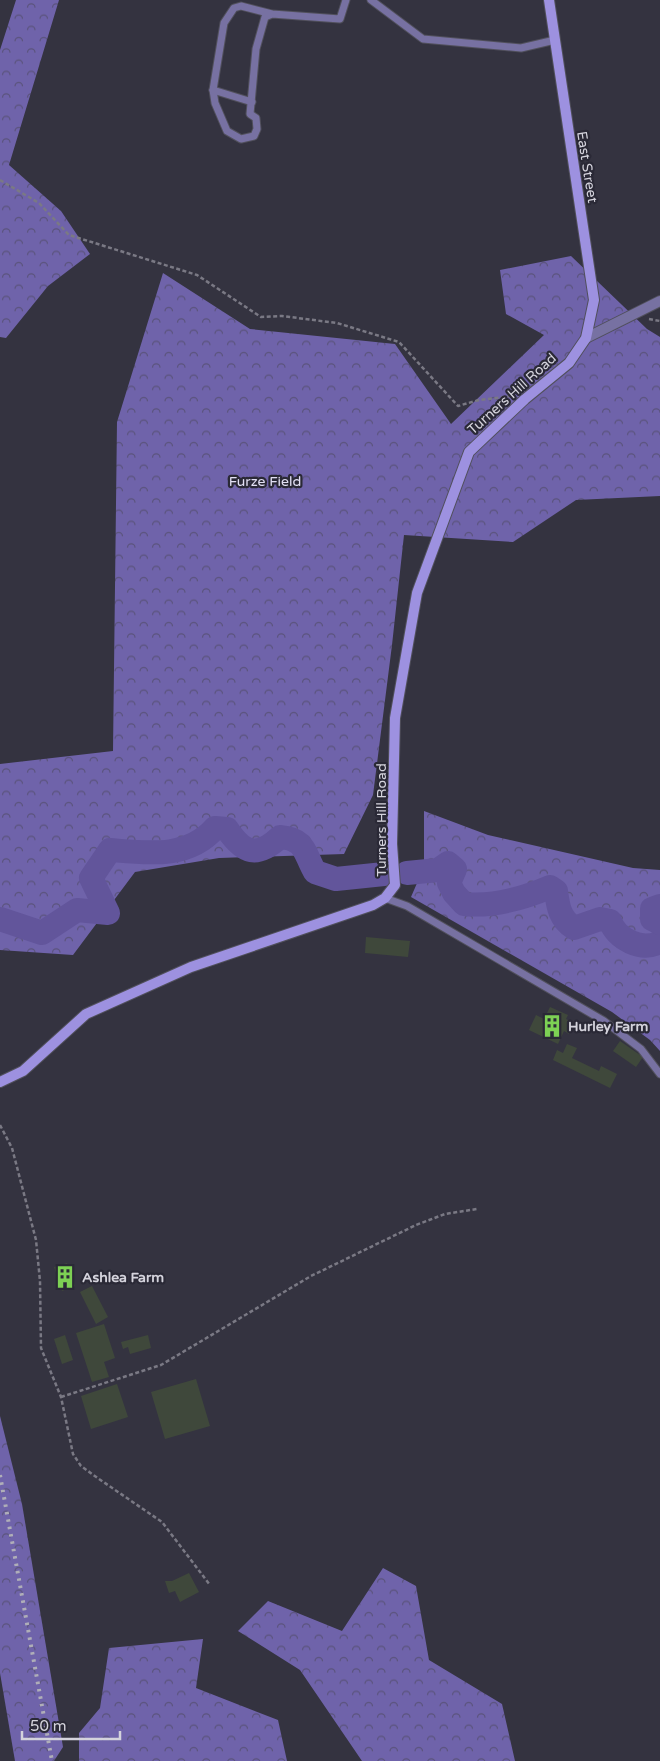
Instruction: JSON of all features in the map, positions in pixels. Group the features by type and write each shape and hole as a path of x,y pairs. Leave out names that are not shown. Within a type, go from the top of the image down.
{"main road":[{"name":"East Street","path":"548,0 594,300 586,338"},
{"name":"Turners Hill Road","path":"385,898 395,885 392,844 395,718 417,593 469,452 525,399 569,362 586,338"},
{"path":"0,1082 23,1071 86,1014 191,967 373,905 385,898"}],"street":[{"path":"586,338 660,301"}],"lane":[{"path":"272,14 265,17 256,49 250,114 256,118 257,129 254,136 241,139 227,131 215,103 213,90 217,57 228,15 234,8 241,6 272,14 340,19 346,0"},
{"path":"370,0 423,39 521,48 554,40"},
{"path":"213,90 252,102"},
{"path":"385,898 407,906 604,1021 641,1049 660,1074"}],"path":[{"path":"0,180 39,203 69,235 197,275 262,317 282,316 337,323 399,342 458,406 479,400 520,395 525,399"},
{"path":"0,1125 12,1148 36,1240 40,1282 41,1348 61,1397 72,1454 82,1466 162,1522 210,1585"},
{"path":"61,1397 161,1365 320,1271 416,1225 445,1214 477,1210"}],"green space":[{"path":"16,0 59,0 9,165 61,211 90,254 48,286 6,338 0,337 0,50"},
{"name":"Furze Field","path":"571,256 647,329 660,337 660,496 576,500 513,542 404,535 373,795 344,854 219,858 135,872 73,955 0,950 0,764 113,751 117,422 163,273 250,329 395,344 451,424 544,335 506,314 500,270"},
{"path":"424,811 488,835 633,868 660,870 660,1051 650,1040 612,1012 411,897 424,867"},
{"path":"0,1416 22,1504 63,1747 54,1761 15,1761 0,1673"},
{"path":"383,1568 416,1586 429,1660 502,1704 515,1761 362,1761 300,1670 238,1631 268,1601 342,1631"},
{"path":"203,1639 196,1688 278,1720 287,1761 79,1761 79,1733 100,1708 109,1648"}],"building":[{"path":"366,937 410,941 408,957 365,953"},
{"name":"Hurley Farm","path":"550,1007 568,1015 566,1019 574,1023 569,1034 564,1031 558,1044 529,1030 536,1015 544,1019"},
{"path":"620,1041 643,1057 636,1067 613,1051"},
{"path":"567,1044 577,1048 572,1058 599,1071 601,1066 617,1074 610,1088 553,1060 557,1050 563,1053"},
{"name":"Ashlea Farm","path":"67,1263 75,1286 62,1291 54,1267"},
{"path":"92,1286 108,1317 96,1324 80,1292"},
{"path":"104,1324 115,1358 104,1362 109,1377 92,1382 76,1333"},
{"path":"65,1335 73,1360 62,1364 54,1339"},
{"path":"148,1335 151,1348 130,1354 128,1347 123,1349 121,1342"},
{"path":"196,1379 210,1426 165,1439 151,1392"},
{"path":"117,1384 128,1417 91,1429 81,1396"},
{"path":"189,1573 199,1592 180,1602 175,1591 169,1593 165,1581 172,1581"}],"waterway":[{"path":"0,919 42,933 77,910 108,913 91,878 110,850 166,852 192,845 204,838 215,828 227,829 239,844 251,850 264,848 280,837 289,838 300,844 315,872 336,879 384,874"},
{"path":"407,873 438,870 448,863 455,869 449,883 454,893 464,904 475,905 508,901 550,887 556,891 563,917 574,928 600,919 610,921 618,933 630,942 645,945 653,945 660,942"},
{"path":"660,906 652,909 652,919 660,923"}],"railway":[{"path":"0,1475 52,1761"}],"place":[{"name":"Hurley Farm","path":"552,1026"},
{"name":"Ashlea Farm","path":"65,1277"}]}
